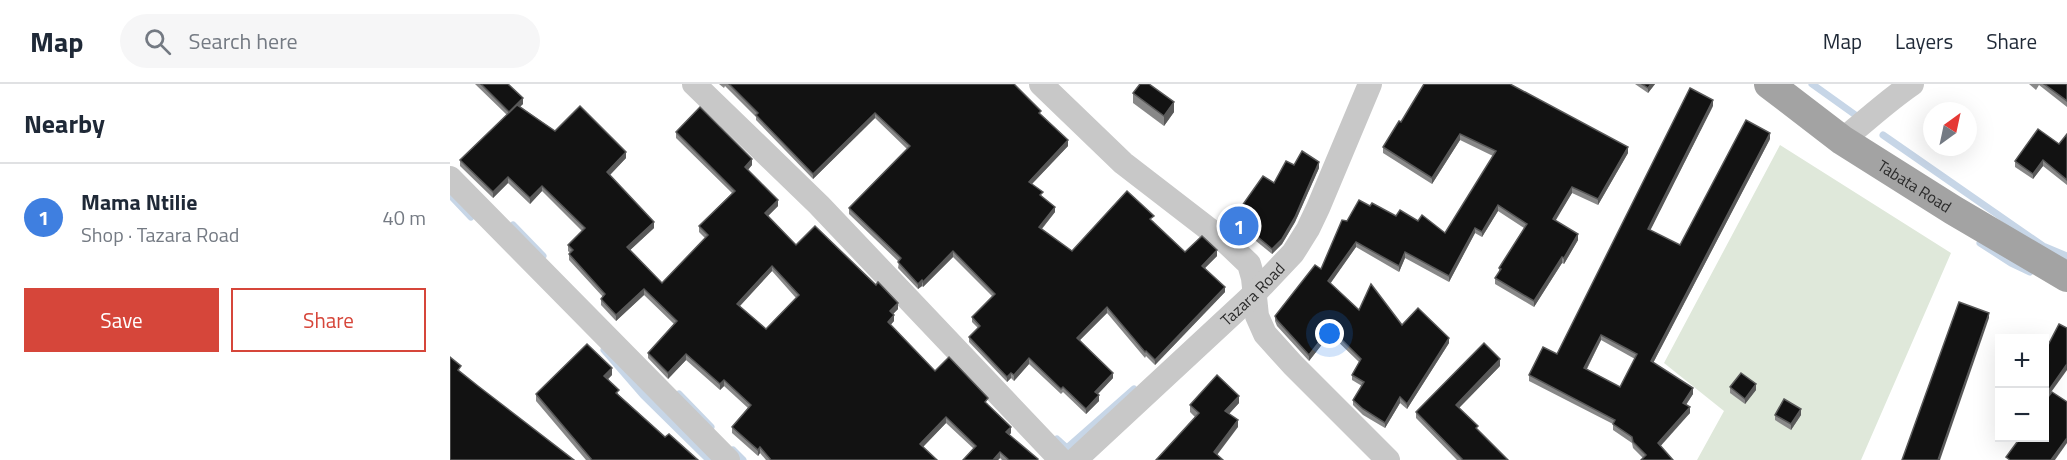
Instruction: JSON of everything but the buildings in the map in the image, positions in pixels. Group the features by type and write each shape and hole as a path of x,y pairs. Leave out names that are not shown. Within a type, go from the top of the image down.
{"main road":[{"name":"Tabata Road","path":"1769,84 1842,140 1953,210 2067,277"}],"street":[{"path":"694,84 819,205 1062,460"},
{"path":"1041,84 1123,163 1235,250 1249,264 1253,278 1257,316 1265,334 1389,460"},
{"name":"Tazara Road","path":"1074,460 1255,293 1293,253 1308,229 1370,84"},
{"path":"1842,140 1874,112 1912,84"},
{"path":"450,178 728,460"}],"shaded area":[{"path":"1780,145 1951,253 1861,460 1697,460 1724,411 1664,363"}],"waterway":[{"path":"1812,84 1861,119"},
{"path":"1883,135 2043,246 2067,256"},
{"path":"450,195 471,217"},
{"path":"513,225 543,256"},
{"path":"1980,243 2030,272"},
{"path":"604,350 643,395 709,460"},
{"path":"1057,439 1067,448 1134,389"},
{"path":"679,394 711,427"},
{"path":"733,450 743,460"}],"place":[{"name":"Mama Ntilie","path":"1239,226"}]}
